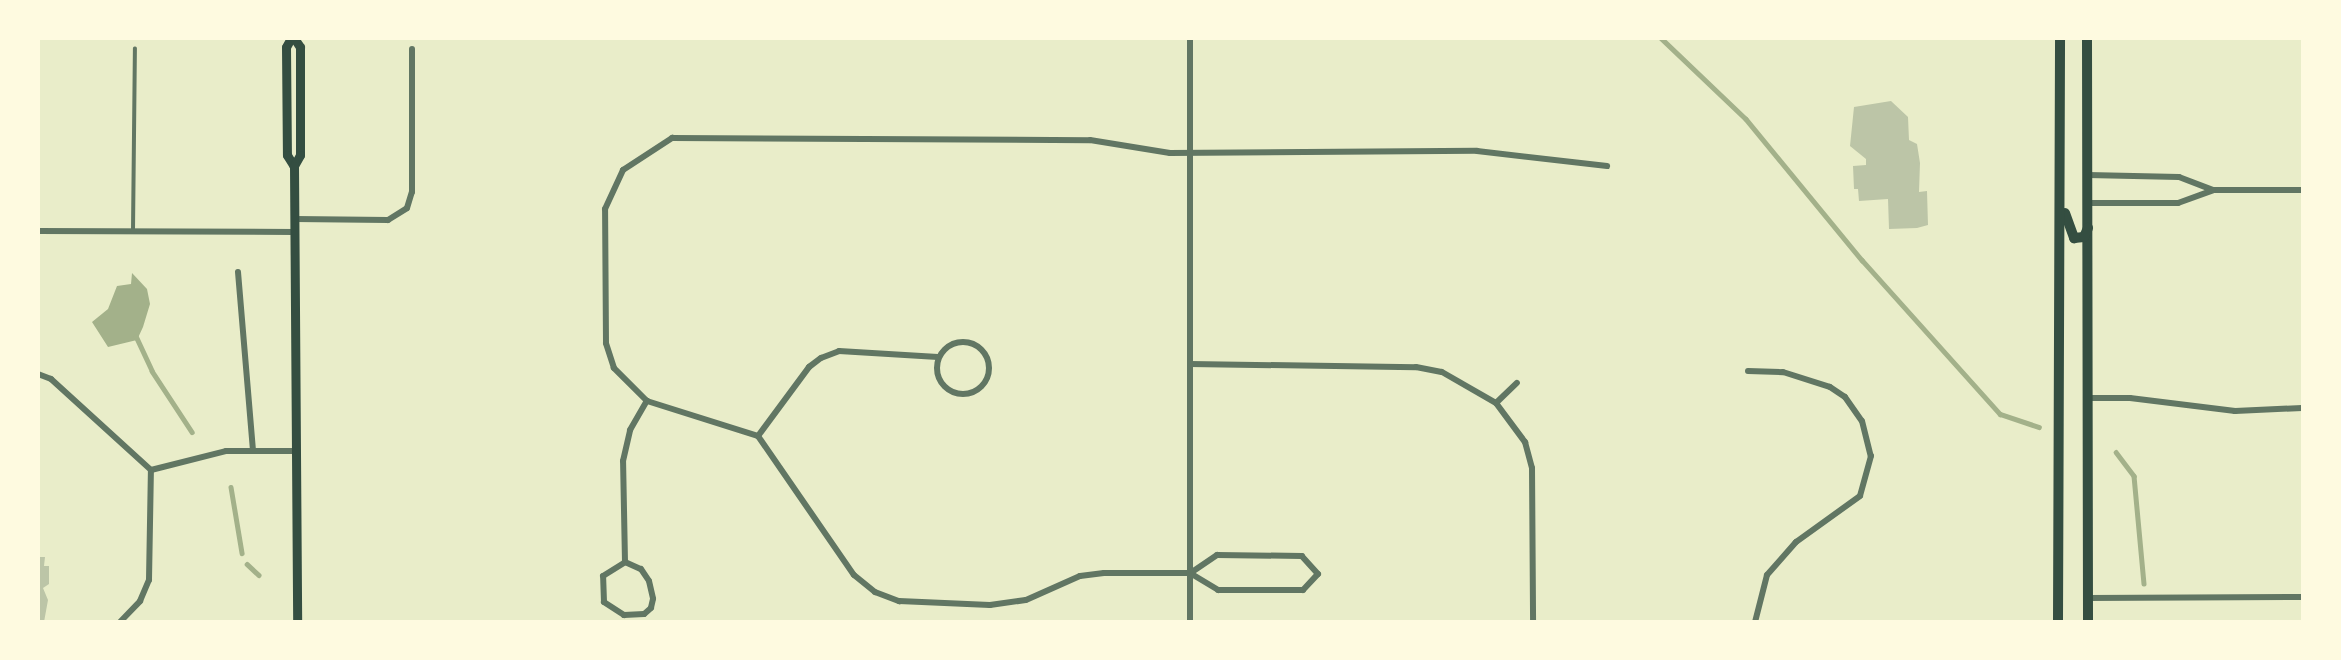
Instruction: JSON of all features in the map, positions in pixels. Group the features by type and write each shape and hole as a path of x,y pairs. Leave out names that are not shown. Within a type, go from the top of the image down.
{"main road":[{"path":"295,166 287,155 286,47 292,38 300,47 300,155 295,166 297,621"},
{"path":"2058,621 2055,396 2061,188 2060,38"},
{"path":"2087,38 2085,398 2088,621"},
{"path":"2061,188 2070,234 2079,239 2088,228"}],"street":[{"path":"1190,38 1190,621"},
{"path":"295,219 388,220 402,212 412,192 412,49"},
{"path":"1190,573 1218,590 1303,590 1318,574 1302,556 1217,555 1190,573 1080,576 1026,600 990,605 899,601 875,592 854,575 758,436 647,401 614,368 606,343 605,209 623,170 657,145 698,135 1048,140 1190,153 1477,151 1607,166"},
{"path":"2088,175 2179,177 2213,190"},
{"path":"2088,203 2178,203 2213,190 2302,190"},
{"path":"38,231 295,232"},
{"path":"238,272 253,450"},
{"path":"758,436 810,366 839,351 938,357 951,344 969,342 984,351 988,376 971,393 954,393 937,376 938,357"},
{"path":"1190,364 1416,367 1442,372 1496,403 1525,442 1532,468 1533,621"},
{"path":"1748,371 1783,372 1830,387 1845,397 1862,421 1871,456 1860,496 1796,542 1767,575 1755,621"},
{"path":"38,374 51,379 151,470 149,580 140,601 120,621"},
{"path":"1496,403 1517,383"},
{"path":"2085,398 2130,398 2235,411 2302,408"},
{"path":"625,562 623,461 630,430 647,401"},
{"path":"151,470 204,454 253,450 296,451"},
{"path":"625,562 640,569 649,581 652,608 644,614 624,615 604,602 603,576 625,562"},
{"path":"2088,597 2302,597"}],"lane":[{"path":"132,233 135,49"}],"shaded area":[{"path":"132,273 147,289 150,304 143,327 137,340 108,347 92,322 108,309 117,286 131,284"}],"building":[{"path":"1891,101 1908,117 1909,140 1917,144 1920,163 1919,192 1927,191 1928,225 1917,228 1889,229 1888,199 1859,201 1858,189 1854,189 1853,166 1866,165 1866,159 1850,146 1854,107"},
{"path":"38,557 45,557 44,566 49,566 49,584 43,588 48,600 44,622 38,622"}],"waterway":[{"path":"1661,38 1746,119 1862,260 2000,414 2039,427"},
{"path":"136,336 152,371 192,432"},
{"path":"2116,452 2134,476 2144,584"},
{"path":"231,487 242,553"},
{"path":"247,564 259,575"}]}
